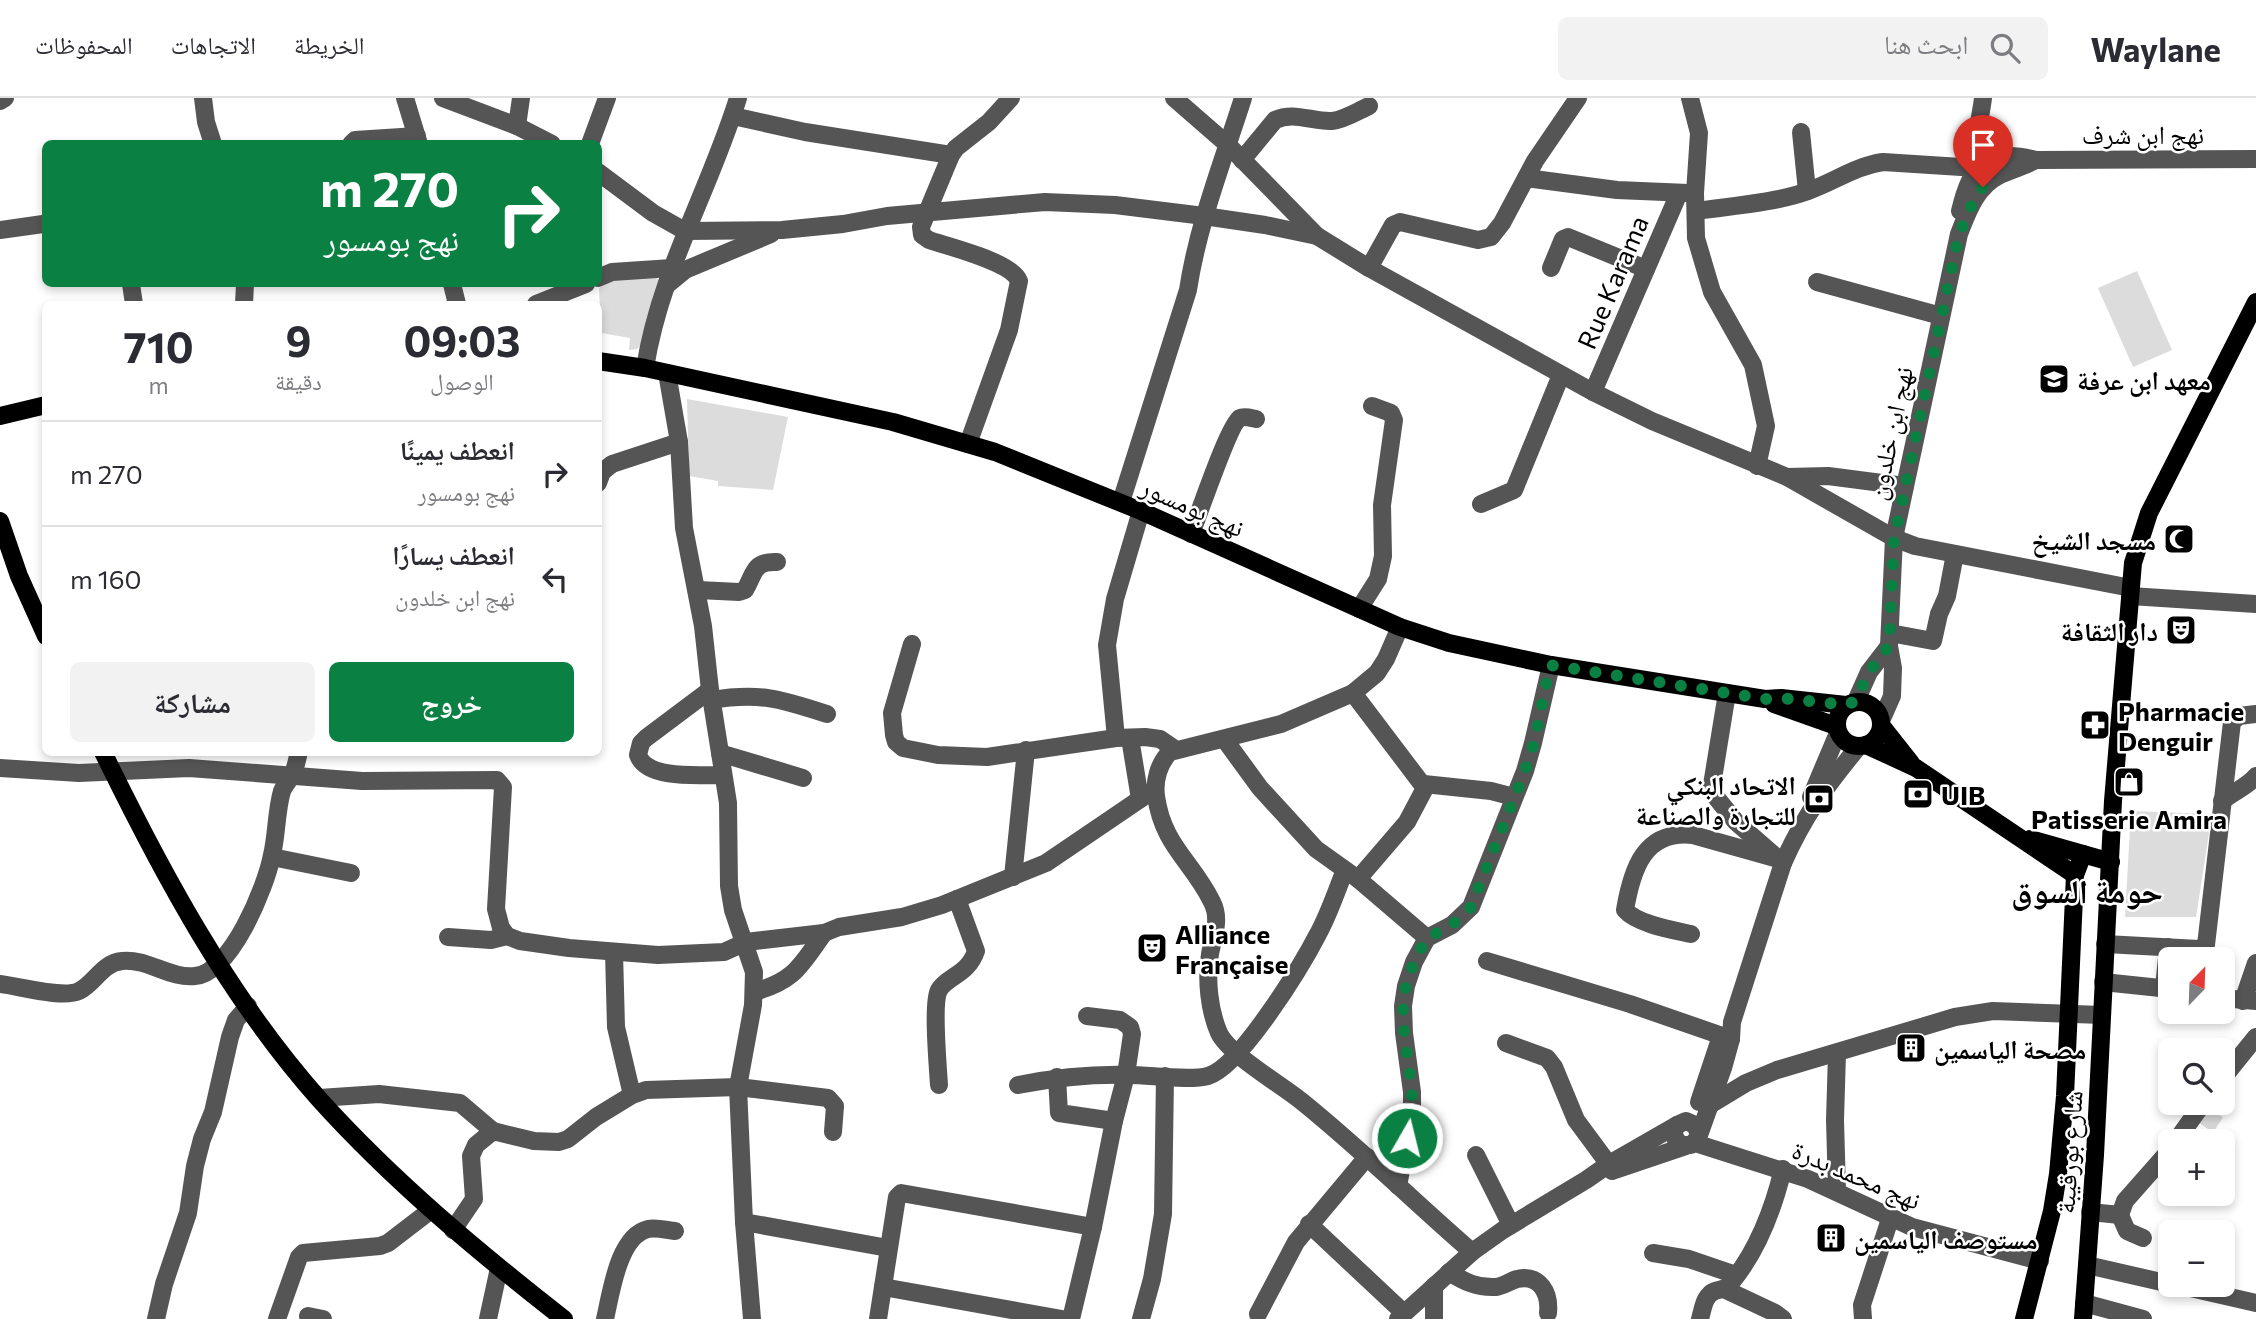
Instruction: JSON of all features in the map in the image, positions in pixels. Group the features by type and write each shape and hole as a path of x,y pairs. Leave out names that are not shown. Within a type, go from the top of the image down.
{"main road":[{"name":"شارع بورقيبة","path":"2083,1311 2121,697 2133,563 2149,513 2256,302"},
{"name":"نهج بومسور","path":"602,362 645,368 893,422 968,444 1030,465 1121,502 1400,627 1449,643 1550,665 1765,699 1873,706 1881,723 1916,768"},
{"path":"0,416 42,406"},
{"path":"0,427 27,410"},
{"path":"0,521 19,576 42,627"},
{"path":"0,544 19,576"},
{"name":"نهج بومسور","path":"1765,699 1837,729 1843,739 1916,768 2075,874"},
{"path":"1837,729 1837,718 1851,703"},
{"path":"1863,746 1879,734 1881,723"},
{"path":"105,756 164,873 218,965 319,1098 381,1164 453,1230 564,1319"},
{"name":"نهج بومسور","path":"2015,835 2110,862"},
{"name":"شارع بورقيبة","path":"2024,1319 2040,1261 2058,1174 2075,874 2083,854"}],"street":[{"path":"0,101 5,98"},
{"path":"203,98 212,140"},
{"path":"355,140 418,140 405,98"},
{"path":"443,98 517,126 544,140"},
{"path":"517,126 522,98"},
{"path":"591,140 607,98"},
{"path":"645,368 654,322 685,231 738,98"},
{"path":"968,444 1009,330 1019,281 1016,274 1000,265 929,240 922,234 921,227 951,155 989,122 1011,98"},
{"path":"1174,98 1228,145 1317,236 1369,268 1593,392 1652,421 1787,477 1894,538 1915,546 2131,592 2256,604"},
{"path":"1121,502 1188,289 1193,256 1204,216 1243,98"},
{"path":"1369,268 1393,225 1400,222 1478,240 1491,237 1502,223 1525,178 1578,98"},
{"path":"1690,98 1699,133 1690,199 1696,237 1710,287 1753,365 1766,426 1757,466"},
{"path":"1983,98 1976,138 1988,173"},
{"path":"1242,160 1275,120 1282,117 1333,121 1369,106"},
{"path":"733,116 817,134 951,155"},
{"path":"1801,132 1807,191"},
{"name":"نهج ابن شرف","path":"1525,178 1690,199 1807,191 1861,166 1883,162 1988,173 2019,157 2036,160 2254,158"},
{"name":"نهج ابن خلدون","path":"1881,723 1892,696 1890,639 1894,538 1959,234 1988,173"},
{"path":"602,175 653,213 685,231 782,230 843,224 887,216 1045,202 1115,205 1204,216 1317,236"},
{"name":"Rue Karama","path":"1593,392 1646,269 1690,199"},
{"path":"0,230 42,225"},
{"path":"602,276 612,272 670,276 782,230"},
{"path":"1551,268 1563,239 1568,237 1646,269"},
{"path":"1817,282 1941,316"},
{"path":"544,301 578,287"},
{"path":"667,373 678,442 684,528 698,590 710,695 727,803 729,886 733,910 754,972 754,992 738,1087 744,1222 752,1319"},
{"path":"1481,504 1514,490 1561,375"},
{"path":"1359,609 1378,579 1383,556 1382,505 1394,420 1391,413 1372,406"},
{"path":"1191,534 1236,421 1243,417 1256,419"},
{"path":"602,472 612,464 678,442"},
{"path":"1787,477 1828,476 1905,486"},
{"path":"1141,511 1115,599 1107,645 1123,738 1166,835 1215,909 1216,926 1208,976 1219,1033 1237,1054 1300,1100 1472,1252"},
{"path":"1851,703 1890,639 1933,641 1939,614 1947,596 1955,554"},
{"path":"698,590 745,590 756,568 766,561 777,562"},
{"path":"0,768 79,773 189,768 362,780 500,782 503,787 496,909 501,928 507,936 520,941 614,952 710,954 723,952 746,942 824,933 839,927 902,917 957,899 1046,863 1147,794 1166,756 1176,750 1281,724 1353,693 1377,673 1400,627"},
{"path":"912,645 892,713 896,742 915,752 987,757 1123,738 1160,739 1176,750"},
{"path":"1398,1186 1412,1103 1403,1006 1414,962 1427,938 1452,925 1471,907 1534,743 1550,665"},
{"path":"1018,1085 1057,1077 1210,1075 1237,1054 1301,964 1351,875 1407,822 1422,797 1424,784 1353,693"},
{"path":"1727,693 1711,791 1737,822 1781,861"},
{"path":"723,775 675,774 656,770 641,763 638,755 641,743 710,695 772,697 827,715"},
{"path":"2202,947 2206,945 2232,722 2239,716 2256,714"},
{"path":"1805,817 1814,786 1837,729"},
{"path":"1225,740 1260,788 1316,849 1427,938"},
{"path":"1711,1104 1728,1032 1781,861 1805,817 1830,781 1863,746"},
{"path":"1013,877 1026,750"},
{"path":"720,753 803,778"},
{"path":"0,984 63,994 79,991 108,965 119,961 146,963 193,977 218,965 243,930 262,888 272,857 282,792 293,775 298,756"},
{"path":"2222,800 2256,776"},
{"path":"1424,784 1491,790 1514,797"},
{"path":"1691,934 1642,920 1629,915 1625,910 1640,859 1659,839 1680,834 1693,835 1781,861"},
{"path":"272,857 351,873"},
{"path":"939,1085 936,1008 938,992 944,984 964,970 976,951 957,899"},
{"path":"754,992 783,983 794,974 824,933"},
{"path":"448,937 491,940 507,936"},
{"path":"2105,944 2168,947"},
{"path":"614,952 615,1027 632,1095"},
{"path":"1486,961 1728,1032"},
{"path":"2249,1001 2256,963"},
{"path":"2104,982 2158,988"},
{"path":"156,1319 164,1284 188,1213 195,1166 213,1112 230,1037 236,1020 247,1006"},
{"path":"1309,1224 1401,1316 1472,1252 1511,1225 1586,1180 1689,1129 1711,1104 1746,1083 1777,1070 1837,1052 1976,1014 1993,1011 2102,1015"},
{"path":"1071,1319 1126,1075 1132,1034 1130,1027 1120,1020 1087,1016"},
{"path":"1689,1129 1728,1032"},
{"path":"2235,1063 2256,1037"},
{"path":"1506,1043 1547,1058 1554,1067 1576,1120 1611,1167"},
{"path":"1837,1052 1837,1191"},
{"path":"1142,1319 1153,1279 1163,1214 1165,1076"},
{"path":"1057,1077 1059,1113 1114,1121"},
{"path":"319,1098 379,1094 460,1103 493,1131 534,1141 559,1142 568,1139 596,1117 632,1095 656,1089 738,1087 828,1098 835,1106 833,1132"},
{"path":"2186,1129 2198,1115"},
{"name":"نهج محمد بدرة","path":"1689,1129 1837,1191 1890,1219 1934,1234 2040,1261"},
{"path":"453,1230 474,1199 471,1156 476,1145 493,1131"},
{"path":"1476,1155 1511,1225"},
{"path":"1258,1314 1296,1242 1367,1157"},
{"path":"2143,1238 2127,1231 2120,1214 2125,1201 2158,1164"},
{"path":"1700,1319 1707,1297 1730,1282 1754,1249 1775,1203 1783,1169"},
{"path":"878,1319 897,1198 904,1193 1093,1227"},
{"path":"277,1319 303,1253 387,1243 431,1210"},
{"path":"2090,1212 2120,1214"},
{"path":"1863,1319 1862,1305 1890,1219"},
{"path":"744,1222 888,1248"},
{"path":"605,1319 620,1263 630,1240 647,1229 675,1231"},
{"path":"1653,1253 1689,1259 1730,1282 1783,1319"},
{"path":"2087,1265 2158,1281"},
{"path":"488,1319 499,1268"},
{"path":"1449,1272 1472,1285 1482,1287 1500,1287 1523,1278 1534,1280 1544,1287 1548,1294 1548,1313"},
{"path":"1434,1286 1434,1319"},
{"path":"883,1287 1062,1319"},
{"path":"2229,1297 2256,1303"},
{"path":"2083,1311 2143,1319"}],"shaded area":[{"path":"2137,271 2172,350 2133,367 2098,288"},
{"path":"655,277 659,280 641,344 637,349 629,350 630,338 602,333 602,301 600,301 599,288 618,278"},
{"path":"687,399 788,417 773,490 718,486 718,481 689,476"},
{"path":"2131,811 2212,814 2196,917 2125,917"}],"tunnel":[{"path":"2203,1115 2220,1126"}],"place":[{"name":"معهد ابن عرفة","path":"2054,379"},
{"name":"مسجد الشيخ","path":"2179,539"},
{"name":"دار الثقافة","path":"2181,630"},
{"name":"Pharmacie Denguir","path":"2095,725"},
{"name":"Patisserie Amira","path":"2129,782"},
{"name":"UIB","path":"1918,794"},
{"name":"الاتحاد البنكي للتجارة والصناعة","path":"1819,799"},
{"name":"Alliance Française","path":"1152,948"},
{"name":"مصحة الياسمين","path":"1911,1048"},
{"name":"مستوصف الياسمين","path":"1831,1238"}],"district":[{"name":"حومة السوق","path":"2087,889"}],"route":[{"path":"1407,1138 1412,1113 1412,1092 1404,1032 1403,1006 1406,986 1414,962 1427,938 1452,925 1471,907 1525,771 1534,743 1550,665 1765,699 1781,698 1846,705 1856,701 1868,673 1889,646 1894,538 1959,234 1975,198 1983,187"}]}
